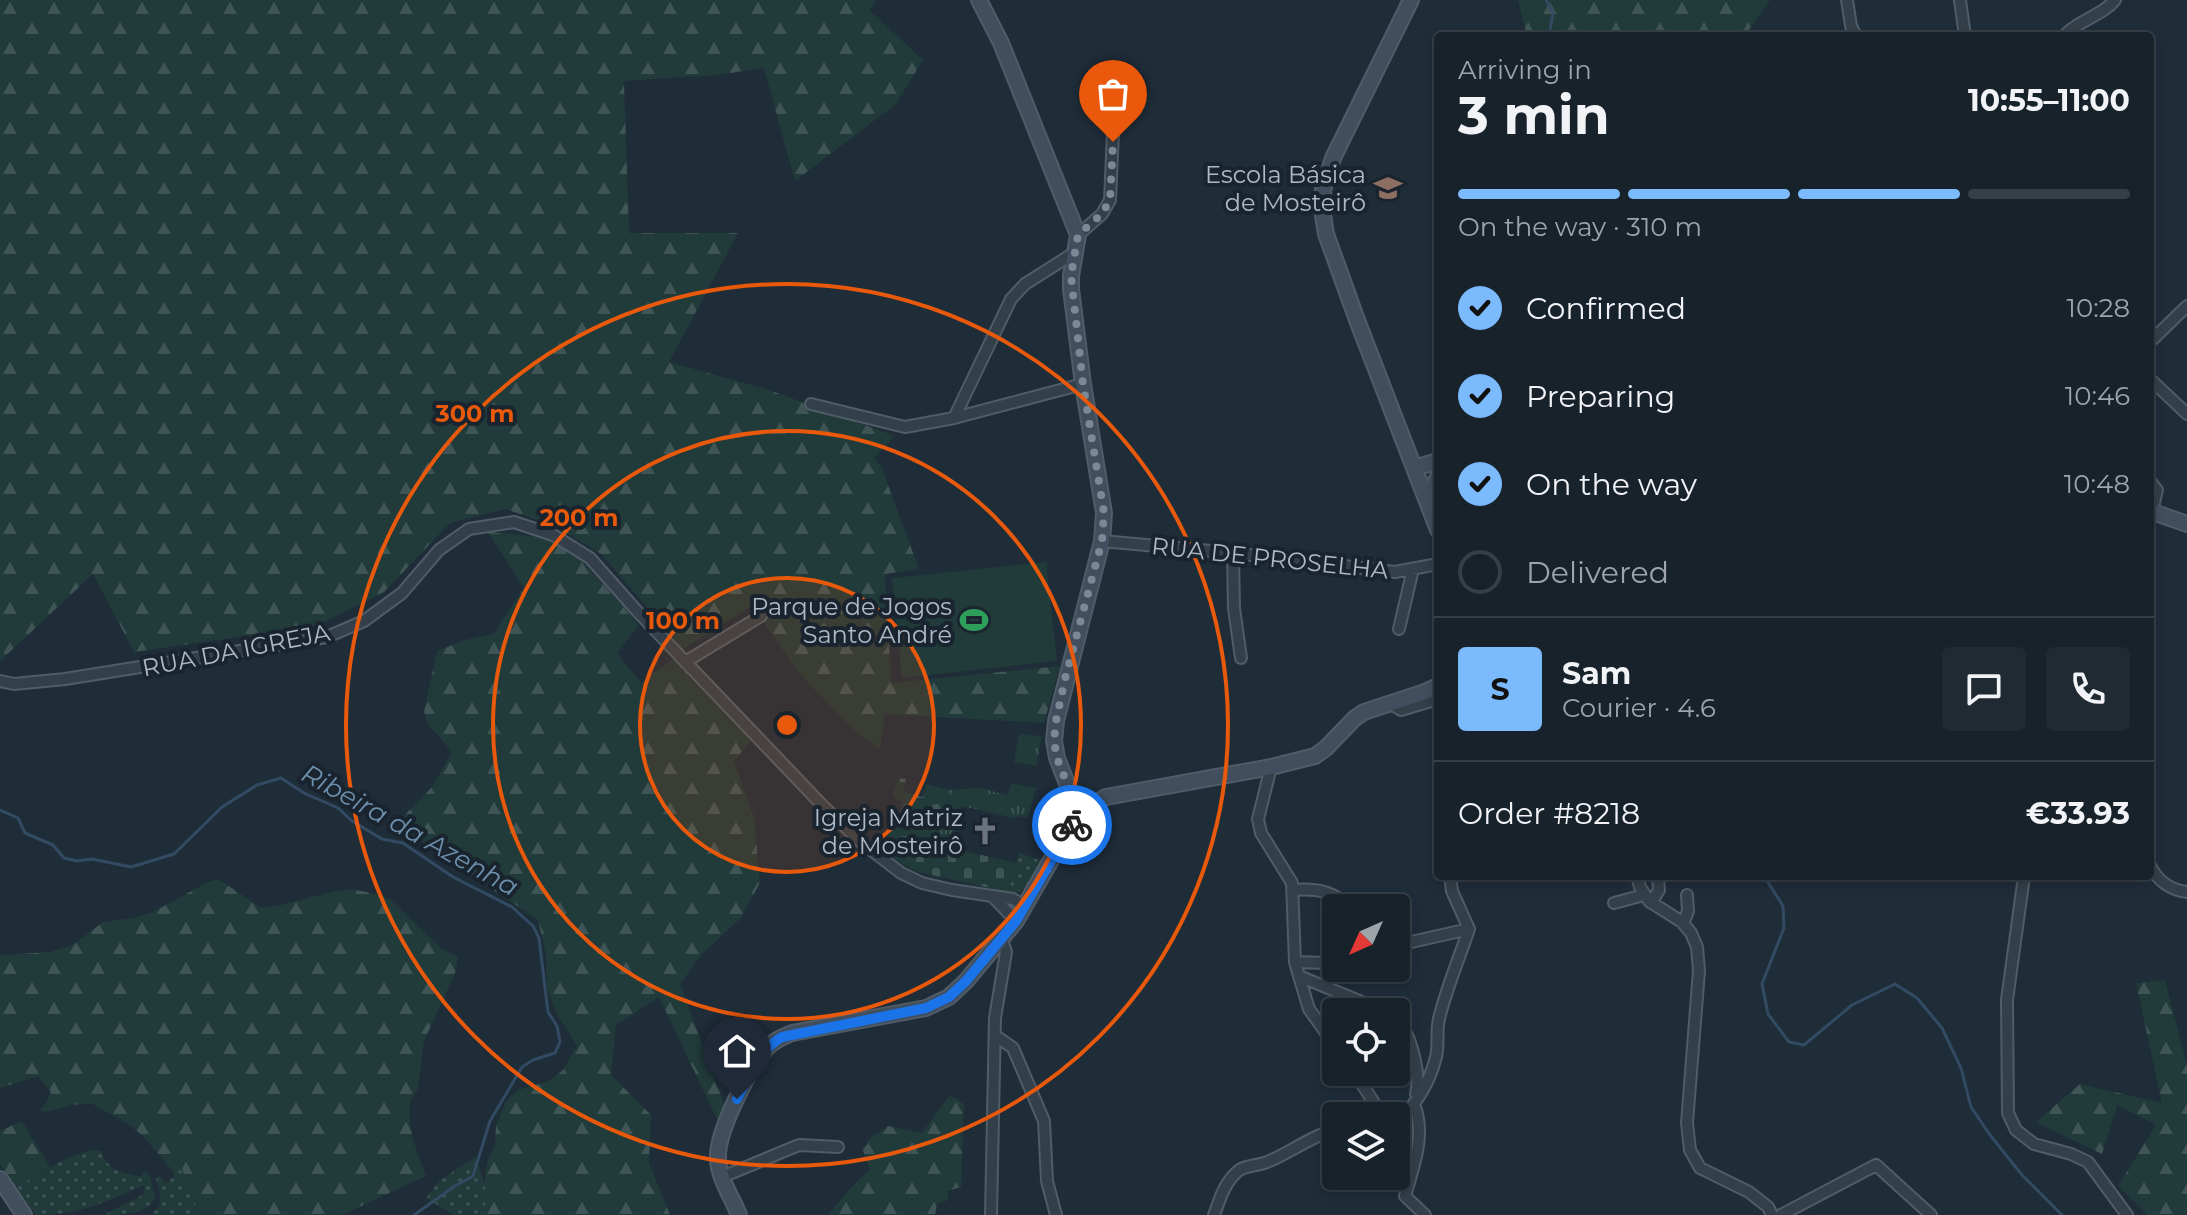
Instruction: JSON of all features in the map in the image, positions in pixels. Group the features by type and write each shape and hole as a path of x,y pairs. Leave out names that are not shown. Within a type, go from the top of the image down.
{"main road":[{"path":"979,0 1001,43 1078,235 1071,289 1104,513 1102,541 1065,679 1054,741 1071,794 1082,812"},
{"path":"1411,0 1333,158 1323,190 1323,215 1326,234 1357,320 1434,518"},
{"path":"1414,468 1434,462"},
{"path":"1427,498 1434,485"},
{"path":"2154,515 2187,524"},
{"path":"739,1215 718,1161 720,1139 746,1081 770,1045 792,1033 941,1003 962,986 1002,940 1082,812 1106,797 1315,756 1364,712 1434,688"},
{"path":"0,1179 24,1215"}],"street":[{"path":"1847,0 1854,32"},
{"path":"1960,0 1964,32"},
{"path":"2067,32 2072,26 2108,8 2115,0"},
{"path":"1078,235 1102,214 1110,200 1114,110"},
{"path":"954,418 1011,299 1025,284 1074,253"},
{"path":"2154,338 2187,306"},
{"path":"2154,383 2187,414"},
{"path":"811,404 905,427 954,418 1083,384"},
{"path":"2154,394 2160,388"},
{"name":"RUA DA IGREJA","path":"0,681 14,684 65,679 327,637 364,621 402,593 439,550 469,529 514,522 553,535 590,558 823,806 862,843 901,873 922,883 1013,899 1025,906"},
{"name":"RUA DE PROSELHA","path":"1102,541 1395,572 1434,565"},
{"path":"1233,553 1234,608 1241,658"},
{"path":"1399,629 1413,569"},
{"path":"685,662 761,616"},
{"path":"1394,701 1401,710 1434,700"},
{"path":"1271,767 1258,819 1261,833 1292,883 1295,962 1309,1009 1322,1027"},
{"path":"2154,873 2166,885 2187,892"},
{"path":"1410,1108 1422,1090 1436,1056 1439,1020 1469,929 1452,891 1451,880"},
{"path":"1639,880 1648,899 1683,924 1697,947 1699,971 1687,1123 1690,1150 1700,1168 1749,1192 1768,1207 1771,1215"},
{"path":"1614,903 1648,899 1659,890 1658,880"},
{"path":"2024,880 2007,1000 2008,1113 2016,1130 2034,1144 2088,1162 2127,1215"},
{"path":"1293,890 1308,889 1331,894"},
{"path":"1683,924 1688,911 1687,895"},
{"path":"992,896 1016,921"},
{"path":"1410,942 1469,929"},
{"path":"991,1215 995,1018 1006,952 1002,940"},
{"path":"1295,962 1322,963"},
{"path":"1299,976 1352,998"},
{"path":"996,1036 1013,1048 1044,1121 1047,1181 1056,1215"},
{"path":"1410,1047 1417,1067 1418,1087 1414,1104 1420,1119 1418,1153 1405,1196 1425,1215"},
{"path":"1214,1215 1225,1187 1240,1168 1263,1164 1322,1134"},
{"path":"722,1177 799,1145 838,1147"},
{"path":"1781,1215 1876,1165 1931,1215"}],"green space":[{"path":"0,0 876,0 869,10 923,60 896,104 795,181 764,68 717,75 624,81 629,233 738,233 669,362 769,390 895,436 874,458 881,466 919,569 885,574 891,683 1060,666 1044,723 885,714 880,749 857,733 799,673 752,606 683,649 601,554 553,525 505,509 450,523 384,592 316,626 134,652 93,574 0,661"},
{"path":"1518,0 1770,0 1748,32 1526,32"},
{"path":"488,532 546,537 580,558 639,625 617,653 641,683 676,657 753,738 734,761 754,818 760,883 740,919 703,953 680,984 726,1109 718,1121 659,997 616,1025 611,1075 651,1115 649,1163 670,1215 485,1215 487,1163 506,1101 518,1090 549,1081 563,1070 577,1046 558,1016 547,989 546,954 538,920 410,834 402,818 432,787 452,752 428,724 424,712 437,651 493,634 524,588"},
{"name":"Parque de Jogos Santo André","path":"1046,562 1057,661 902,678 892,578"},
{"path":"1019,734 1042,736 1036,766 1014,762"},
{"path":"898,778 906,779 903,792 923,797 926,784 949,790 937,845 1017,863 1008,892 918,872 881,848 904,804 893,796"},
{"path":"1011,783 1036,788 1028,818 961,806 952,848 937,845 949,790 979,788 1008,795"},
{"path":"1019,853 1042,861 1025,888 1008,892"},
{"path":"218,879 260,907 277,906 340,890 372,893 391,900 441,948 458,957 456,971 424,1041 418,1089 410,1107 412,1131 426,1176 342,1215 204,1215 199,1213 197,1204 192,1200 182,1168 172,1170 143,1136 123,1120 93,1104 39,1111 51,1092 38,1076 0,1088 0,955 50,952 73,945 103,922 153,912"},
{"path":"2165,980 2187,1066 2187,1215 2148,1215 2118,1186 2156,1125 2117,1105 2102,1154 2036,1122 2080,1084 2162,1103 2136,983"},
{"path":"950,1095 964,1104 961,1187 948,1191 948,1200 937,1204 935,1215 828,1215 870,1170 862,1148 868,1144 867,1141 888,1126 922,1133"},
{"path":"22,1121 50,1167 16,1187 0,1164 0,1131"},
{"path":"91,1150 101,1151 117,1170 141,1177 144,1171 150,1176 155,1198 151,1204 133,1213 104,1215 144,1194 144,1185 92,1206 65,1213 36,1215 16,1187 67,1158"},
{"path":"475,1157 485,1184 485,1215 454,1215 426,1198 439,1181"},
{"path":"182,1168 199,1213 204,1215 150,1215 160,1203 156,1178 159,1176 166,1183 175,1176 172,1170"}],"waterway":[{"path":"1546,0 1553,13 1550,32"},
{"name":"Ribeira da Azenha","path":"0,810 18,818 25,833 53,845 64,858 77,861 92,859 131,867 174,854 222,807 257,785 281,778 304,793 338,808 352,821 382,839 403,843 453,877 512,907 533,926 539,938 548,1012 557,1026 560,1042 555,1053 522,1067 490,1121 473,1176 414,1215"},
{"path":"1767,880 1783,906 1784,928 1762,984 1768,1014 1789,1042 1804,1045 1852,1005 1895,984 1917,998 1942,1028 1961,1068 1971,1107 2022,1175 2062,1215"}],"way so far":[{"path":"1072,825 1082,812 1071,794 1057,758 1054,741 1056,721 1102,541 1104,513 1083,384 1071,276 1078,235 1102,214 1110,200 1113,142"}],"place":[{"name":"Escola Básica de Mosteirô","path":"1388,188"},
{"name":"Parque de Jogos Santo André","path":"974,620"},
{"name":"Igreja Matriz de Mosteirô","path":"985,831"}],"route":[{"path":"737,1099 762,1054 782,1037 926,1008 941,1003 956,992 1016,921 1072,825"}]}
